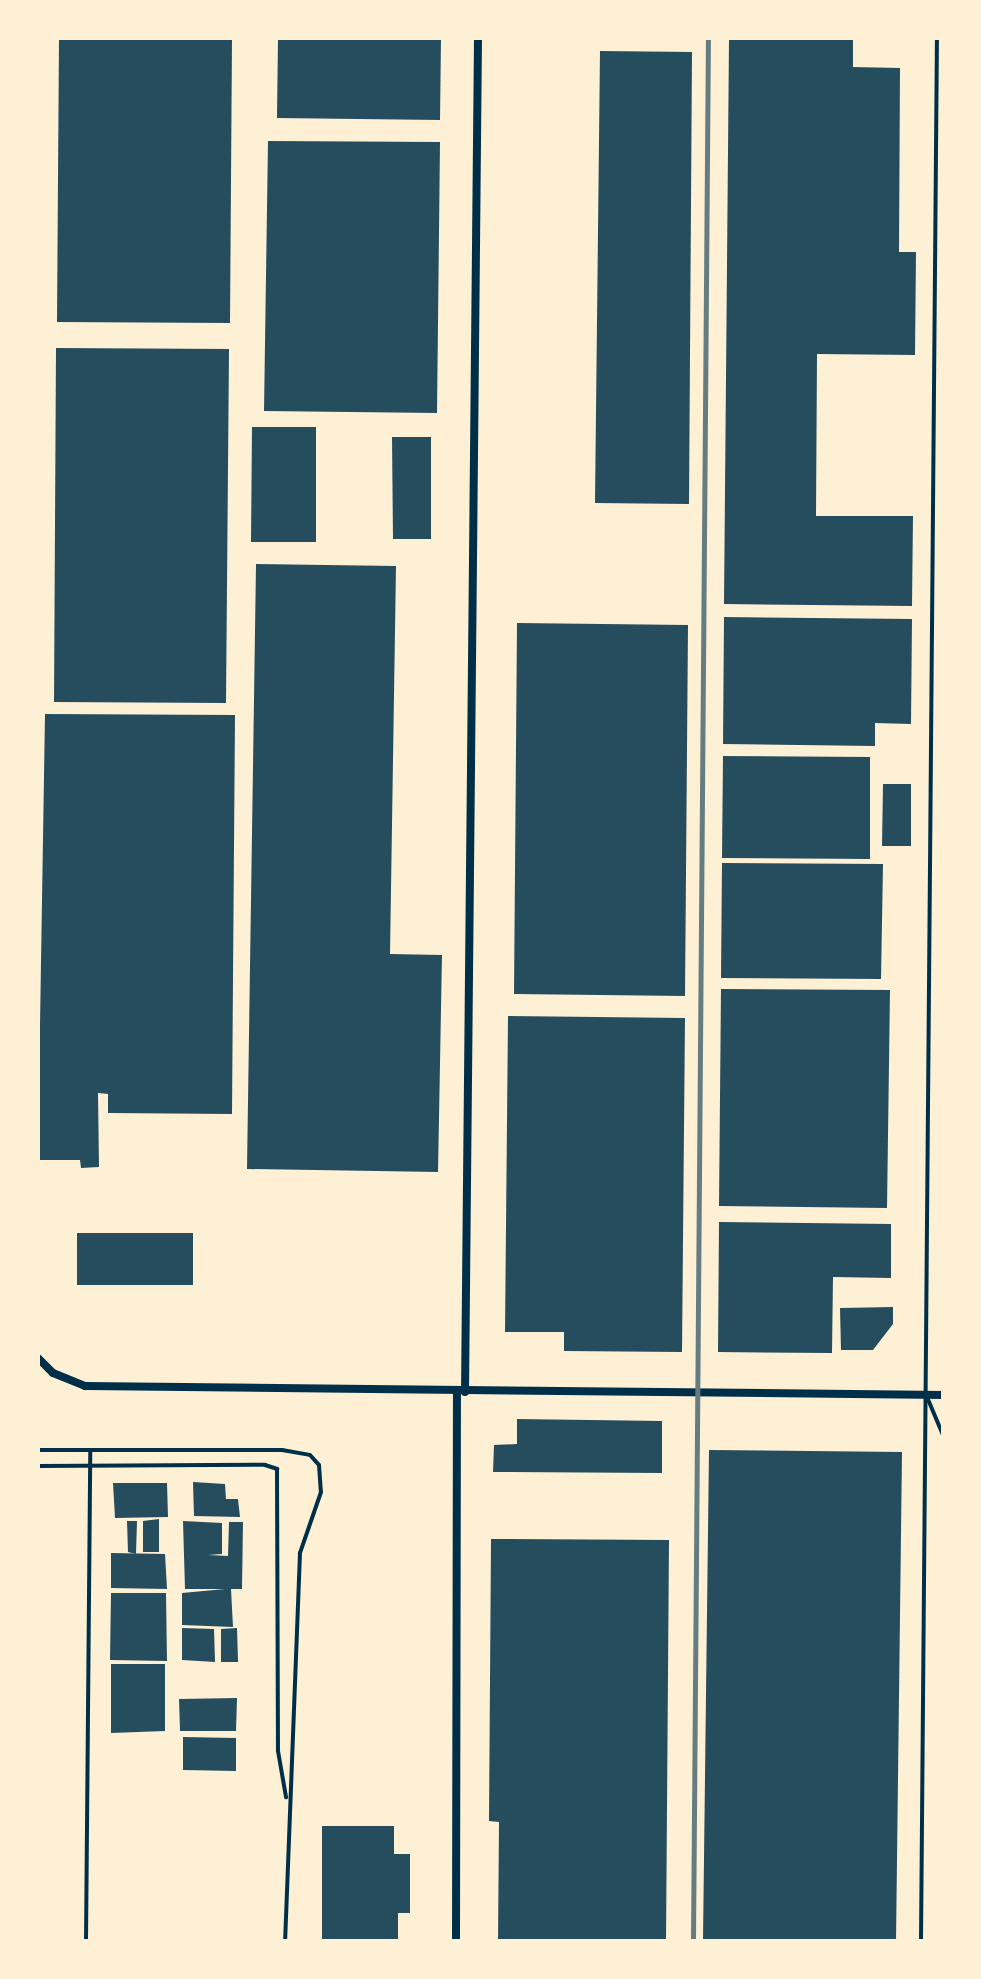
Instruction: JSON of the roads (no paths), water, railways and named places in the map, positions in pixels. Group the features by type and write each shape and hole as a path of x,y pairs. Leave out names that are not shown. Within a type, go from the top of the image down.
{"street":[{"path":"456,1941 478,38"},
{"path":"38,1358 53,1373 85,1386 943,1395"}],"lane":[{"path":"921,1941 937,38"},
{"path":"926,1395 943,1435"},
{"path":"38,1450 282,1450 310,1455 319,1465 321,1492 300,1553 296,1752 287,1799 285,1941"},
{"path":"86,1941 90,1450"},
{"path":"38,1466 265,1465 277,1469 278,1751 287,1799"}],"railway":[{"path":"693,1941 708,38"}]}
